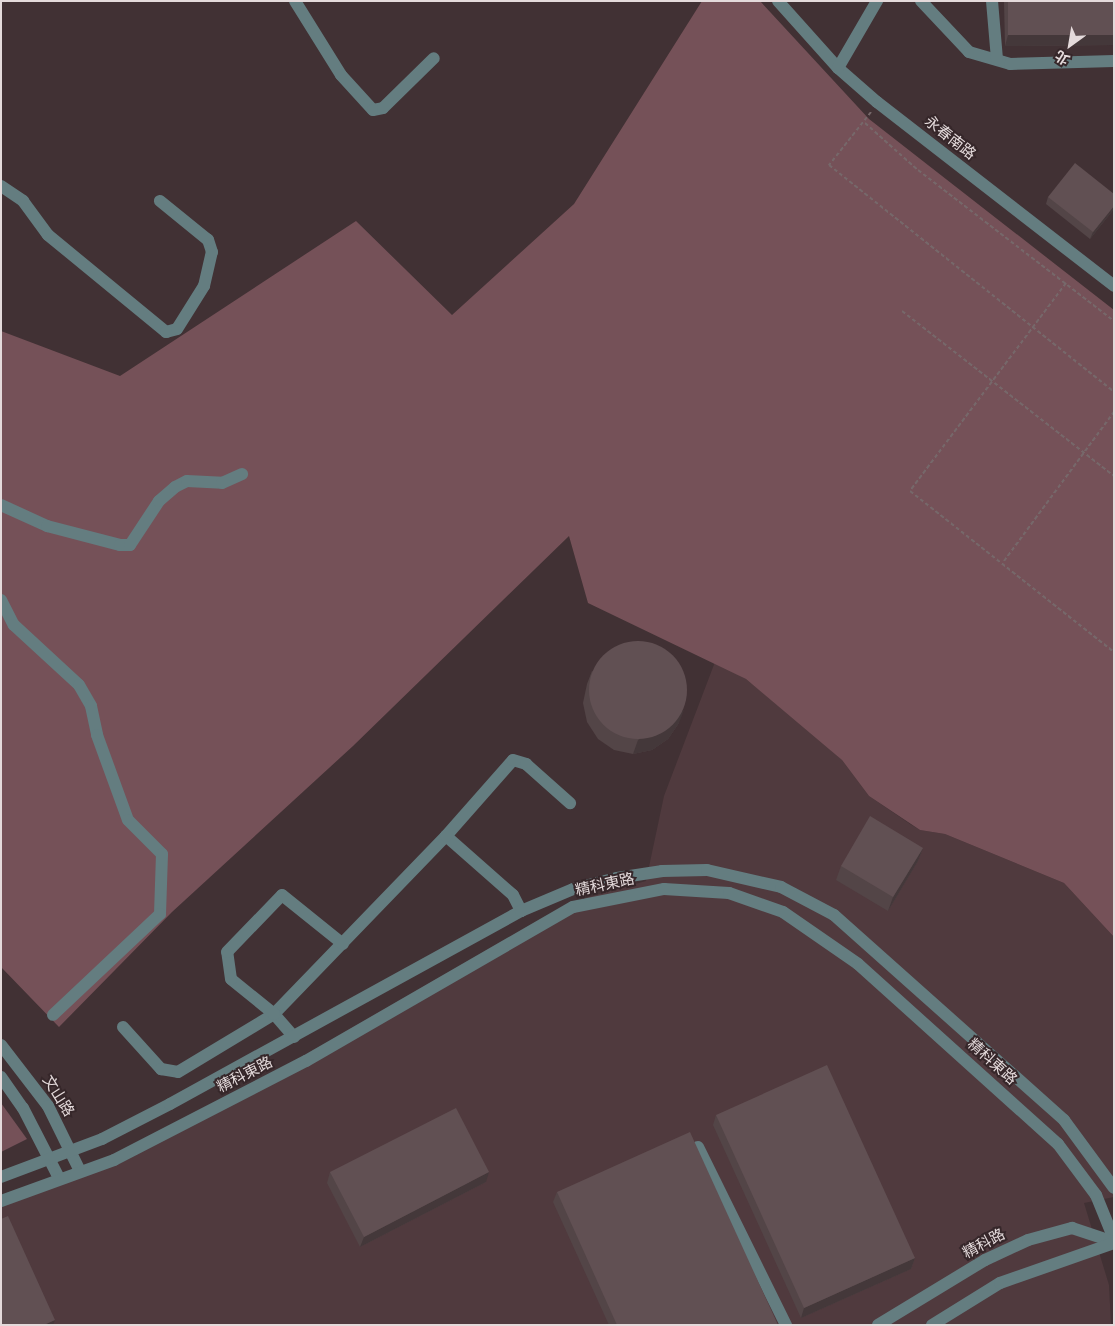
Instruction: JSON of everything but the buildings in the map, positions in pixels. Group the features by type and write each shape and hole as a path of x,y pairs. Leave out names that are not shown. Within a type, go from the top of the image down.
{"street":[{"path":"295,1 341,75 374,110 383,108 434,58"},
{"name":"永春南路","path":"778,1 838,68 877,102 1114,286"},
{"path":"838,68 877,1"},
{"path":"992,1 997,59"},
{"path":"927,4 969,52 1010,64 1114,61"},
{"path":"1,186 23,201 48,235 166,332 176,329 204,286 212,252 208,240 160,201"},
{"path":"1,505 48,526 120,545 130,545 159,501 175,487 187,480 222,483 242,474"},
{"path":"1,600 14,625 79,684 91,706 97,736 128,820 162,854 160,914 53,1015"},
{"path":"123,1027 161,1069 178,1072 274,1014 446,836 513,760 526,764 570,803"},
{"path":"446,836 513,894 521,911"},
{"name":"精科東路","path":"1,1177 71,1148 102,1139 521,911 573,889 662,871 707,870 781,887 834,915 1064,1120 1114,1188"},
{"name":"精科東路","path":"1,1201 114,1160 306,1061 573,907 664,889 729,894 783,912 858,964 1058,1144 1096,1195 1114,1241"},
{"path":"294,1036 274,1014 231,979 227,952 282,895 343,944"},
{"name":"文山路","path":"1,1045 48,1106 71,1148 80,1171"},
{"path":"1,1078 23,1108 60,1178"},
{"path":"698,1147 786,1325"},
{"name":"精科路","path":"878,1325 985,1260 1028,1240 1072,1228 1114,1241"},
{"path":"932,1325 1000,1283 1114,1241"}],"path":[{"path":"877,102 865,123 829,165 1114,392"},
{"path":"865,123 918,170 1114,321"},
{"path":"1066,283 910,491 1003,562 1114,652"},
{"path":"902,311 1114,476"},
{"path":"1003,562 1114,412"}],"shaded area":[{"path":"702,1 760,1 869,119 1114,310 1114,937 1064,883 945,834 920,830 869,796 842,760 746,679 588,603 569,536 353,746 172,912 59,1027 1,967 1,331 120,376 356,221 452,315 574,204"},
{"path":"715,662 746,679 818,738 842,760 869,796 920,830 945,834 1064,883 1114,937 1114,1197 1084,1203 1109,1285 1111,1325 1,1325 1,1203 180,1127 544,917 582,899 646,881 664,796"},
{"path":"1,1103 27,1139 1,1152"}]}
